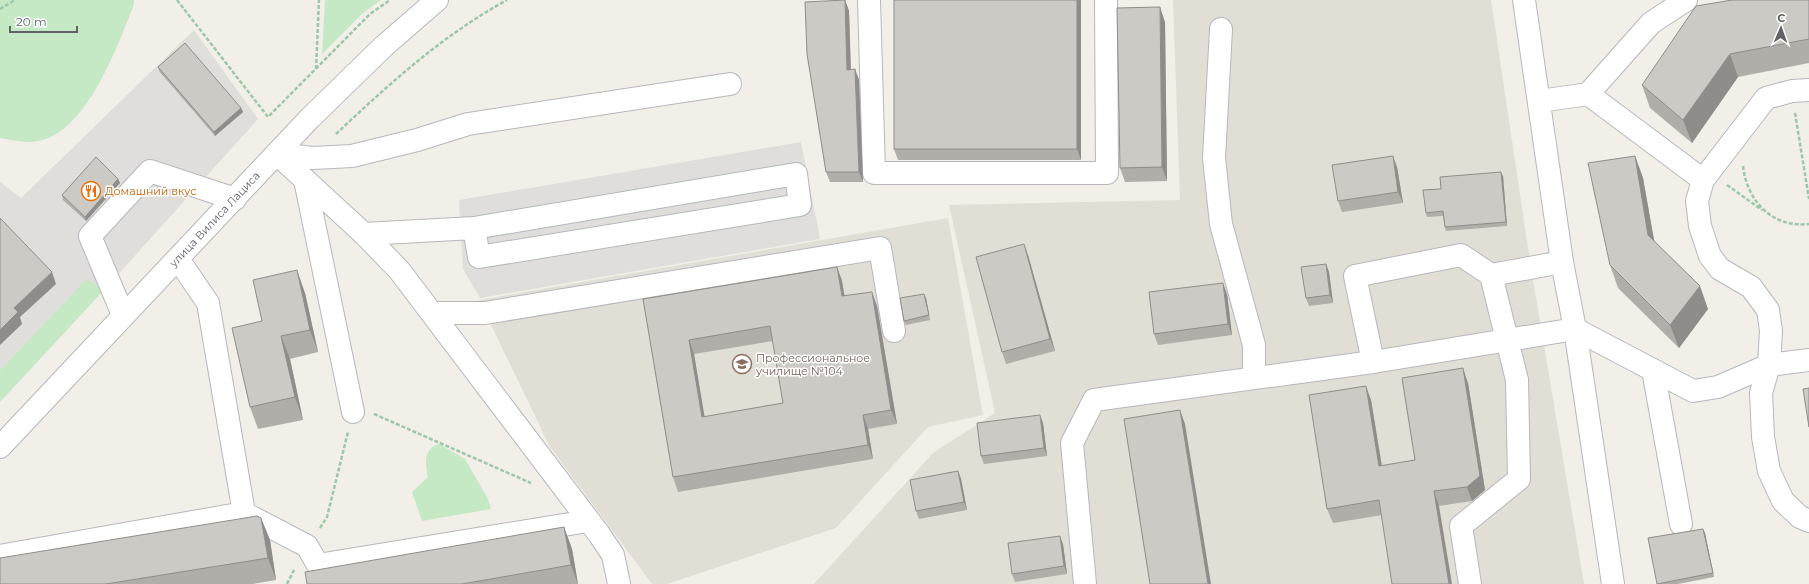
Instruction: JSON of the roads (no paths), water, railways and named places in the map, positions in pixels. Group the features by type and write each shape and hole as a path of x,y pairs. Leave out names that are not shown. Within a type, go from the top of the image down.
{"street":[{"name":"улица Вилиса Лациса","path":"0,447 310,118 384,46 437,0"},
{"path":"868,0 874,173 1107,173 1106,0"},
{"path":"1524,0 1540,101 1562,262 1576,329 1613,584"},
{"path":"1540,101 1588,94 1651,23 1686,0"},
{"path":"1221,29 1214,158 1221,224 1254,345 1254,376"},
{"path":"277,154 313,158 352,156 417,140 468,124 730,84"},
{"path":"1800,91 1766,98 1706,176 1697,201 1700,226 1710,256 1720,269 1751,287 1768,310 1771,331 1769,365 1761,393 1763,437 1769,471 1783,500 1800,517 1809,521"},
{"path":"1588,94 1706,176"},
{"path":"277,154 364,234 399,270 613,555 619,584"},
{"path":"123,315 90,236 150,171 235,198"},
{"path":"364,234 474,228 796,174 800,205 479,257 474,228"},
{"path":"305,180 353,412"},
{"path":"432,313 485,313 880,248 894,330"},
{"path":"1373,362 1355,276 1461,255 1491,275 1517,380 1519,479 1461,526 1470,584"},
{"path":"178,259 208,303 244,513"},
{"path":"1491,275 1562,262"},
{"path":"1085,584 1072,443 1094,400 1254,376 1373,362 1506,339 1576,329 1693,391 1718,387 1769,365 1809,360"},
{"path":"1653,370 1681,524"},
{"path":"0,556 244,513 307,546 318,565 588,521"}],"place":[{"name":"Домашний вкус","path":"91,191"},
{"name":"Профессиональное училище №104","path":"742,364"}]}
